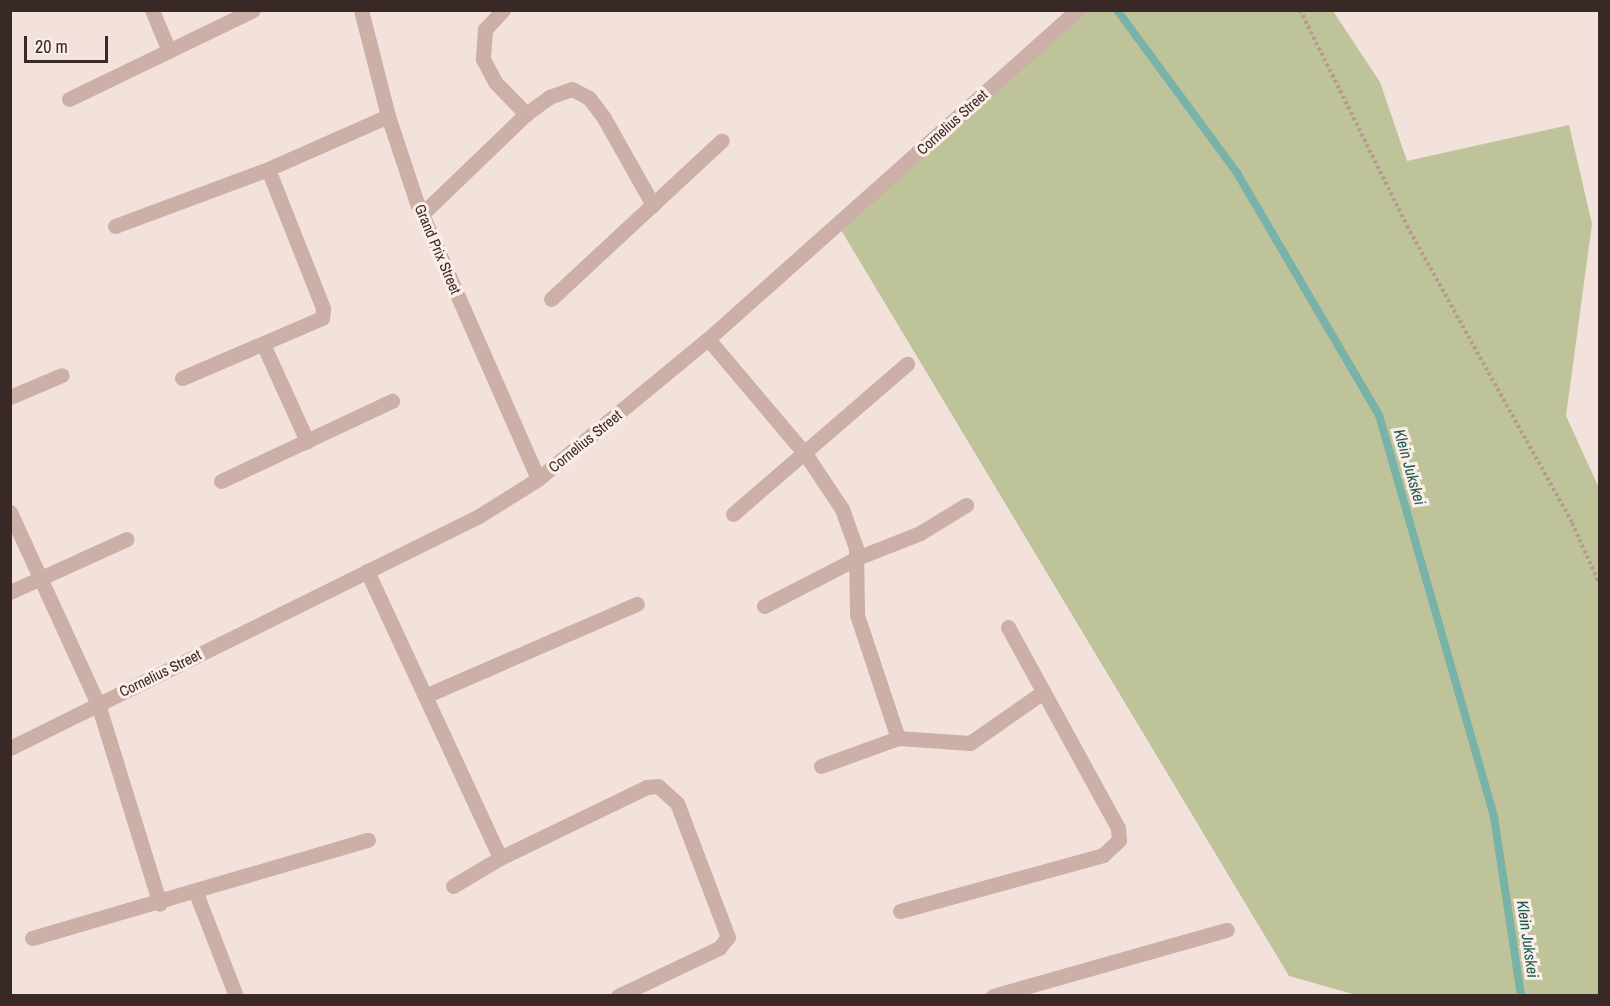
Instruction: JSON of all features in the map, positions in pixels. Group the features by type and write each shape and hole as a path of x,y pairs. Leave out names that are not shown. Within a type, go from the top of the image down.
{"street":[{"path":"152,10 169,51"},
{"path":"69,99 253,10"},
{"name":"Grand Prix Street","path":"361,10 388,117 422,214 538,479"},
{"path":"503,10 485,29 483,59 495,82 526,114"},
{"name":"Cornelius Street","path":"10,748 479,516 538,479 708,339 1076,11"},
{"path":"422,214 526,114 549,97 572,89 590,98 653,206"},
{"path":"115,226 268,169 388,117"},
{"path":"551,299 722,140"},
{"path":"182,378 322,318 323,309 268,169"},
{"path":"708,339 806,455 842,509 857,558 853,587 857,615 898,738"},
{"path":"263,344 307,441"},
{"path":"733,514 806,455 907,364"},
{"path":"10,397 62,375"},
{"path":"221,481 392,401"},
{"path":"764,606 857,558 920,533 966,505"},
{"path":"10,512 98,704 160,904"},
{"path":"10,592 127,539"},
{"path":"367,571 500,858"},
{"path":"425,696 637,604"},
{"path":"900,910 1102,855 1114,847 1118,828 1008,627"},
{"path":"820,765 898,738 969,743 1043,692"},
{"path":"453,886 500,858 647,787 658,786 677,803 728,937 719,948 618,996"},
{"path":"32,938 160,904 368,840"},
{"path":"196,893 236,996"},
{"path":"993,996 1040,989 1227,930"}],"path":[{"path":"1300,10 1407,226 1572,523 1599,585"}],"green space":[{"path":"1080,11 1333,11 1380,82 1407,161 1569,125 1592,224 1566,416 1599,488 1599,995 1356,995 1289,976 838,225"}],"waterway":[{"name":"Klein Jukskei","path":"1117,10 1237,173 1379,415 1494,817 1521,996"}]}
